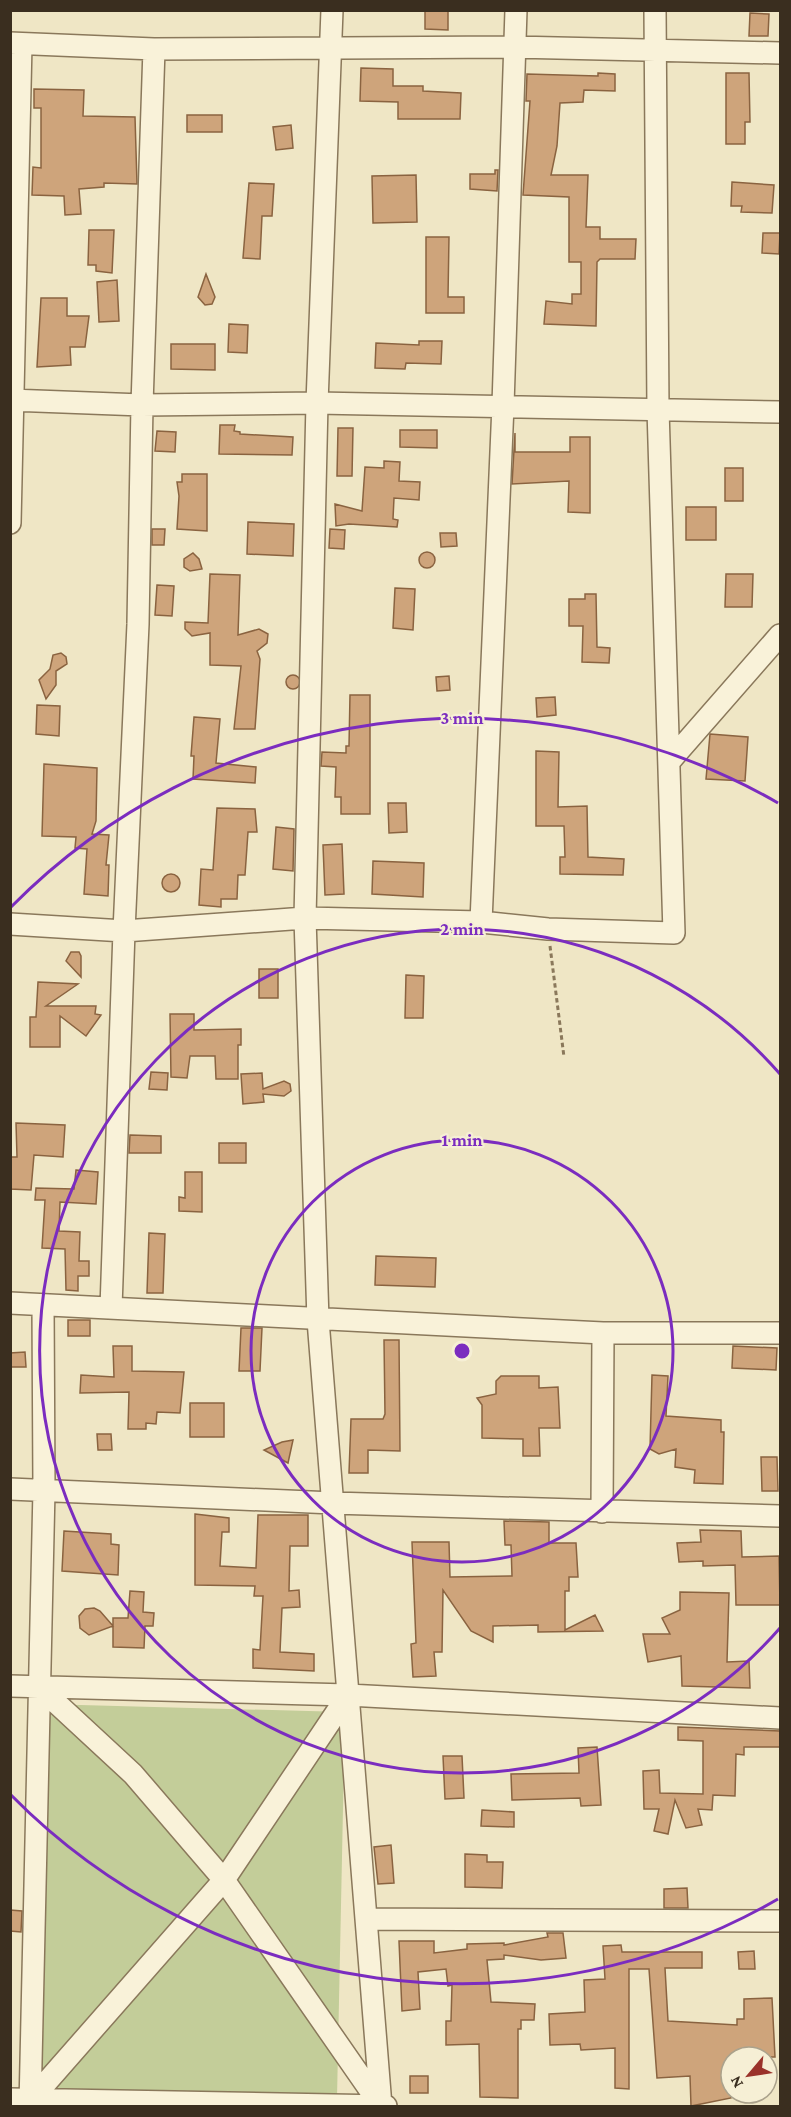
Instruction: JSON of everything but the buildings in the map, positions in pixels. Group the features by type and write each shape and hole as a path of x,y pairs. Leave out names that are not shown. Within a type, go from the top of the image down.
{"street":[{"path":"332,10 317,403 305,918 318,1320 381,2106"},
{"path":"481,922 503,405 516,10"},
{"path":"10,924 124,931 305,918 481,922 548,929 674,933 658,409 655,10"},
{"path":"10,523 16,44 154,49 513,47 780,53"},
{"path":"111,1308 124,931 138,624 142,405 154,49"},
{"path":"12,400 142,405 317,403 503,405 780,412"},
{"path":"669,762 780,635"},
{"path":"10,1303 603,1333 780,1333"},
{"path":"23,2102 44,1490 43,1305"},
{"path":"602,1512 603,1333"},
{"path":"10,1489 333,1503 780,1516"},
{"path":"10,1686 348,1695 780,1718"},
{"path":"39,1687 133,1774 224,1880 381,2106"},
{"path":"23,2102 224,1880 348,1695"},
{"path":"366,1919 780,1921"},
{"path":"23,2102 386,2106"}],"path":[{"path":"548,929 564,1057"}],"green space":[{"path":"43,1704 345,1712 337,2098 35,2090"}]}
